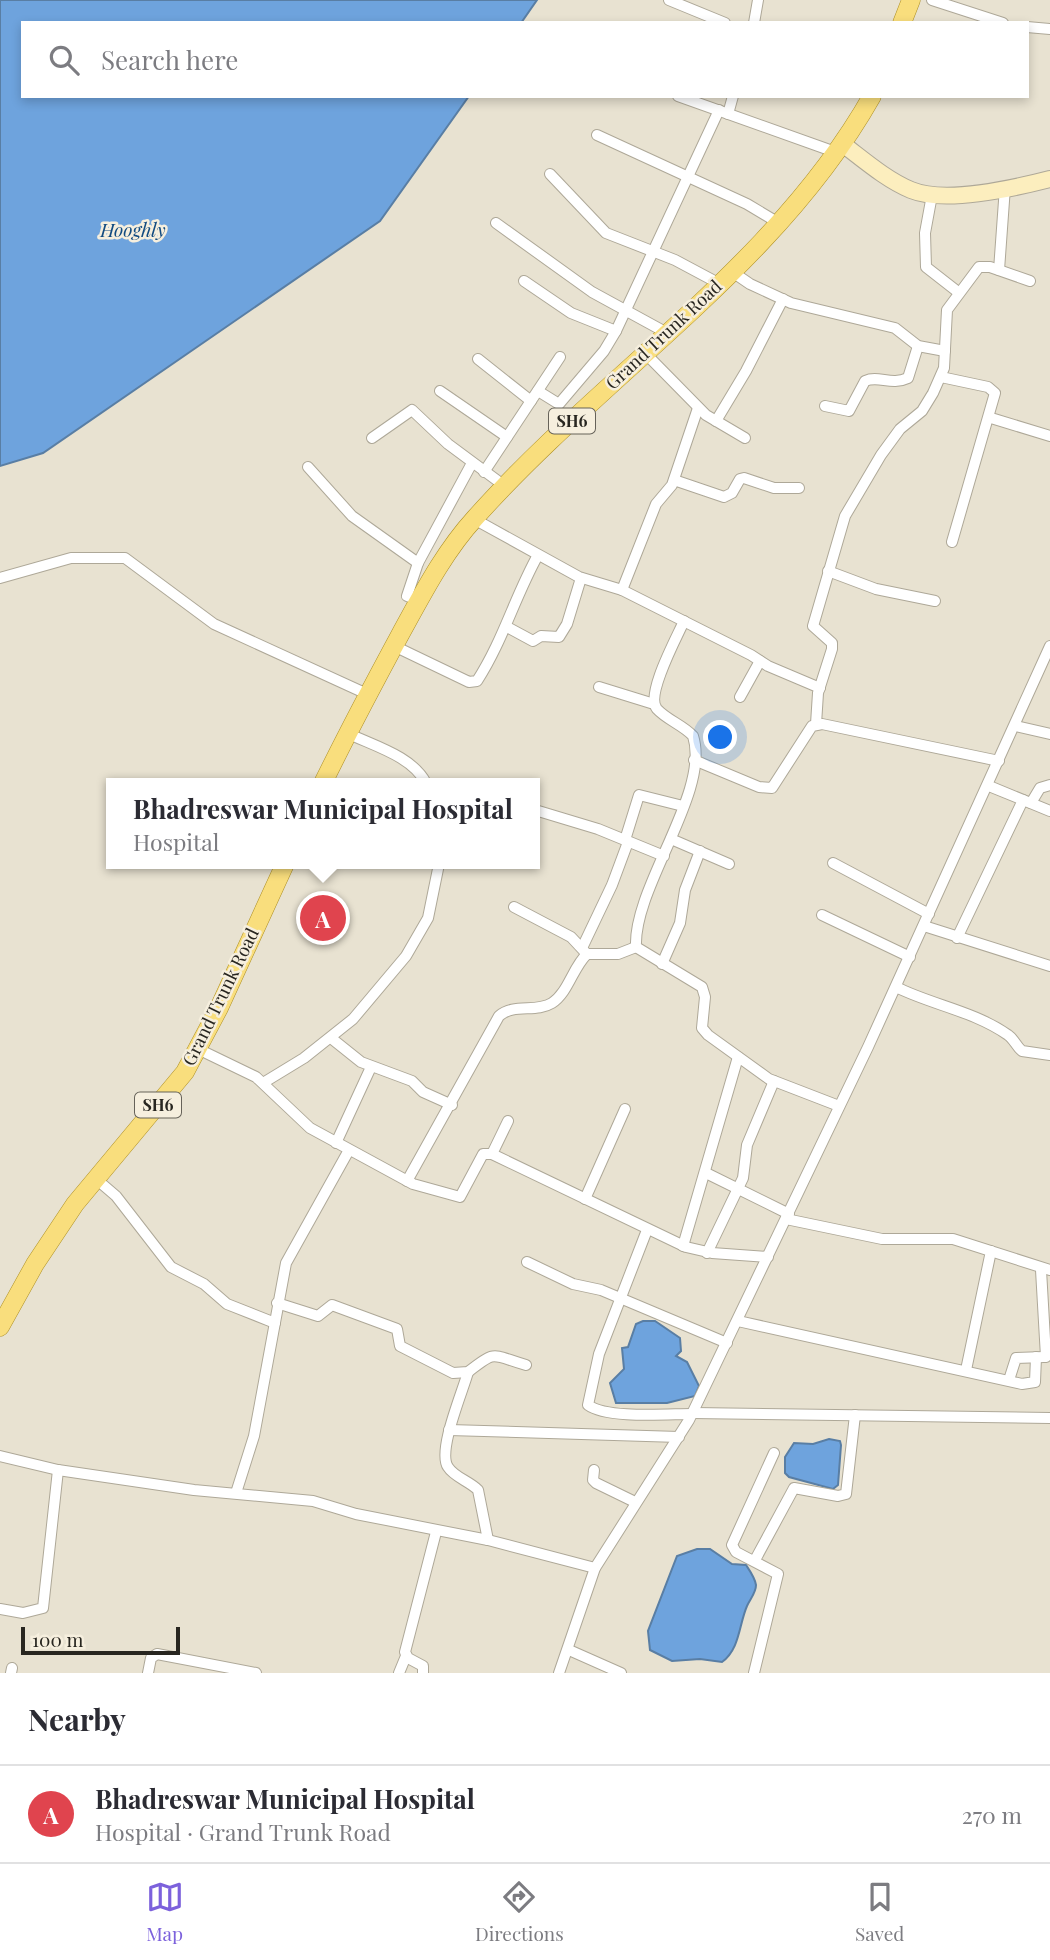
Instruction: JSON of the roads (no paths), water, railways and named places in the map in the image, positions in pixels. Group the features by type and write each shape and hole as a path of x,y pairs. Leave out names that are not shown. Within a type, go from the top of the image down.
{"main road":[{"path":"903,21 910,0"},
{"name":"Grand Trunk Road","path":"325,778 367,694 433,575 474,519 726,277 841,149 870,98"},
{"name":"Grand Trunk Road","path":"0,1327 57,1230 95,1178 178,1080 198,1049 283,869"}],"street":[{"path":"669,0 719,21"},
{"path":"754,21 758,0"},
{"path":"932,0 997,21"},
{"path":"1029,27 1050,29"},
{"path":"684,98 841,149 900,185 932,195 1050,179"},
{"path":"538,391 555,404 564,400 616,331 688,176 732,98"},
{"path":"597,135 688,176 777,222"},
{"path":"550,174 606,233 783,299 895,328 918,346 945,351"},
{"path":"999,270 1005,187"},
{"path":"932,195 925,233 926,267 958,292"},
{"path":"496,223 592,292 667,333"},
{"path":"694,760 772,789 816,724 820,688 832,643 813,626 845,516 862,484 900,429 922,411 941,377 947,310 979,267 999,270 1030,281"},
{"path":"524,281 571,313 616,331"},
{"path":"716,421 752,361 783,299"},
{"path":"824,406 849,411 864,381 870,378 894,383 908,378 918,346"},
{"path":"645,353 698,408 745,438"},
{"path":"484,472 561,357"},
{"path":"478,359 531,401"},
{"path":"941,377 993,389 995,399 952,542"},
{"path":"440,391 507,437"},
{"path":"622,590 656,504 669,491 674,480 698,408"},
{"path":"372,438 412,410 472,463 506,487"},
{"path":"991,418 1050,436"},
{"path":"419,601 407,596 418,563 472,463"},
{"path":"308,467 352,516 388,545 418,563"},
{"path":"674,480 724,497 729,496 740,479 744,478 775,488 799,488"},
{"path":"474,519 581,578 622,590 760,661 820,688"},
{"path":"394,646 474,683 480,677 507,627 518,591 538,555"},
{"path":"0,578 71,558 125,558 214,624 367,694"},
{"path":"828,571 864,586 935,601"},
{"path":"507,627 533,641 541,636 559,637 567,624 581,578"},
{"path":"654,704 662,668 684,621"},
{"path":"559,1673 569,1650 594,1568 679,1437 738,1321 910,957 1050,646"},
{"path":"740,697 760,661"},
{"path":"599,687 654,704 693,736 694,760 683,806 641,915 636,947"},
{"path":"816,724 999,761"},
{"path":"1016,726 1050,734"},
{"path":"347,733 408,762 423,778"},
{"path":"957,938 1027,801 1040,788 1050,785"},
{"path":"989,786 1050,811"},
{"path":"407,1181 452,1105 499,1016 508,1010 543,1007 554,1002 584,951 627,841 639,795 683,806"},
{"path":"540,812 664,856"},
{"path":"671,839 729,864"},
{"path":"662,964 680,923 685,890 700,851"},
{"path":"833,863 929,914"},
{"path":"263,1083 331,1038 353,1019 407,956 428,918 438,869"},
{"path":"513,907 561,931 584,951 624,953 636,947"},
{"path":"822,915 910,957"},
{"path":"924,926 1050,966"},
{"path":"636,947 702,987 705,997 704,1031 738,1058 774,1082 839,1106"},
{"path":"895,988 933,1005 964,1012 1010,1036 1022,1051 1050,1055"},
{"path":"331,1038 371,1067 412,1081 423,1092 452,1105"},
{"path":"198,1049 245,1070 263,1083 300,1122 407,1181 449,1196 460,1197 483,1154 492,1154 683,1246 707,1253 768,1257"},
{"path":"683,1246 738,1058"},
{"path":"336,1143 371,1067"},
{"path":"707,1253 746,1169 747,1144 774,1082"},
{"path":"585,1199 625,1109"},
{"path":"492,1154 508,1121"},
{"path":"236,1493 254,1436 286,1263 349,1150"},
{"path":"706,1173 788,1217 882,1239 953,1239 1045,1270 1044,1357 1033,1384 738,1321"},
{"path":"95,1178 116,1196 171,1267 204,1284 227,1304 275,1323"},
{"path":"648,1230 594,1368 588,1405 597,1410 1050,1418"},
{"path":"966,1370 991,1251"},
{"path":"527,1262 573,1284 621,1298 727,1343"},
{"path":"277,1303 318,1316 332,1305 372,1318 397,1329 400,1346 453,1373 468,1372"},
{"path":"488,1540 478,1490 446,1464 449,1430 468,1372 483,1358 490,1356 526,1365"},
{"path":"1009,1380 1016,1358 1044,1357"},
{"path":"755,1560 794,1488 838,1496 846,1494 855,1415"},
{"path":"449,1430 679,1437"},
{"path":"754,1673 778,1577 776,1571 736,1552 732,1545 774,1453"},
{"path":"0,1457 58,1471 313,1501 436,1532 488,1540 594,1568"},
{"path":"594,1470 593,1480 596,1483 635,1502"},
{"path":"0,1609 23,1613 43,1608 58,1471"},
{"path":"399,1673 436,1532"},
{"path":"569,1650 604,1670 621,1673"},
{"path":"148,1673 151,1658 157,1654 256,1673"},
{"path":"405,1656 423,1666 423,1673"}],"water":[{"name":"Hooghly","path":"0,0 537,0 522,21 21,21 21,98 468,98 380,221 43,453 0,466"},
{"path":"655,1321 680,1338 681,1351 676,1356 687,1362 699,1386 695,1396 667,1403 616,1403 610,1383 624,1369 622,1348 628,1347 636,1324"},
{"path":"829,1439 840,1441 841,1445 838,1485 833,1489 789,1477 785,1473 785,1457 794,1443 813,1444"},
{"path":"697,1549 710,1549 732,1564 746,1565 756,1585 744,1613 736,1643 722,1662 700,1659 672,1661 650,1650 648,1631 677,1556"}],"place":[{"name":"Bhadreswar Municipal Hospital","path":"323,918"}]}
